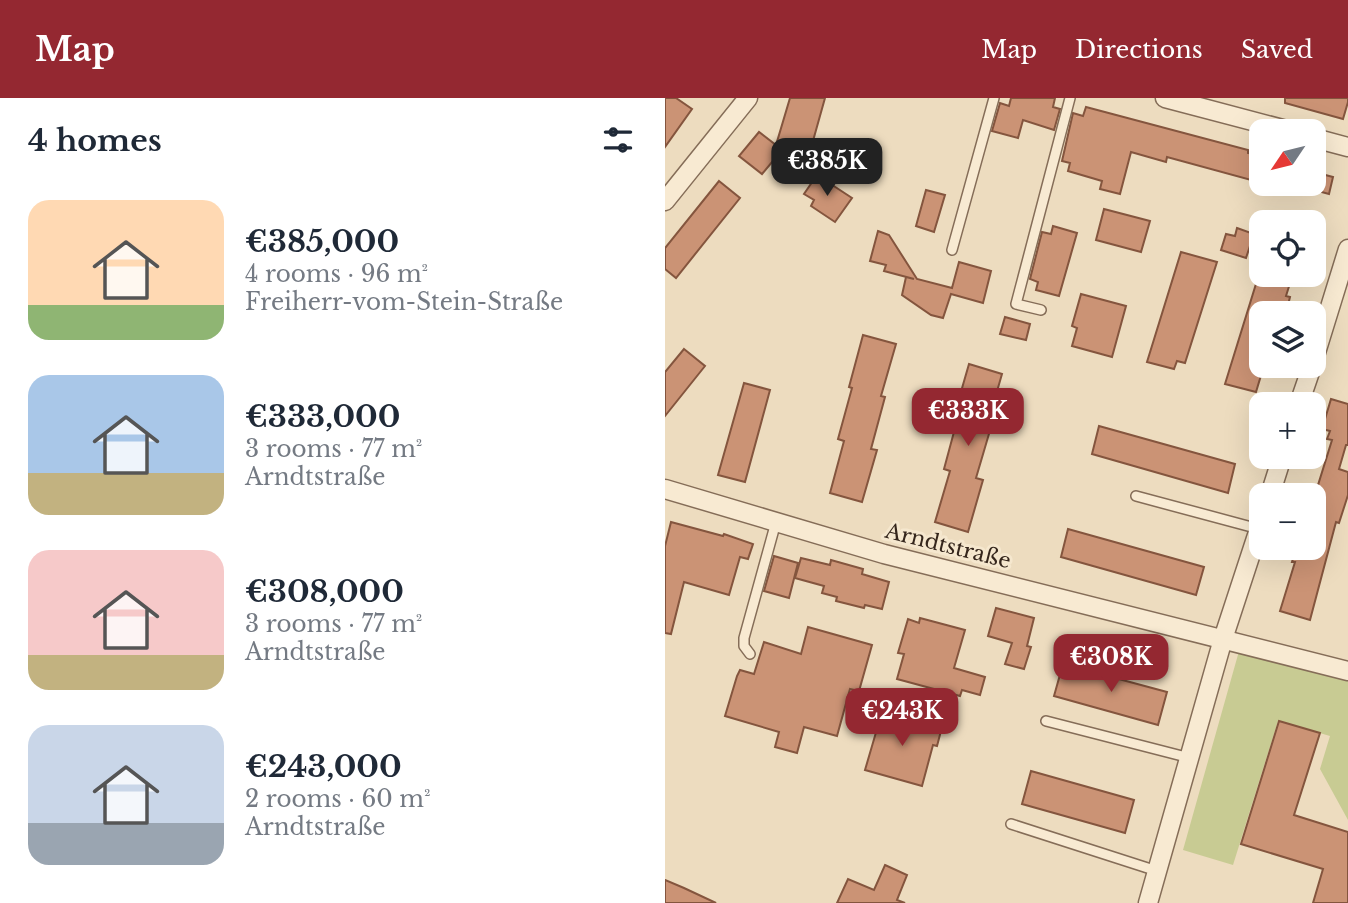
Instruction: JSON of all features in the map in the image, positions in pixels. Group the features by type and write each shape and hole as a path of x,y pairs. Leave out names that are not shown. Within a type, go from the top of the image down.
{"street":[{"path":"665,201 748,98"},
{"path":"1165,98 1249,120"},
{"path":"1327,141 1348,147"},
{"path":"1326,320 1348,249"},
{"name":"Arndtstraße","path":"665,488 884,554 1348,671"},
{"path":"1148,903 1223,639 1249,558"}],"lane":[{"path":"952,250 994,98"},
{"path":"1041,310 1016,304 1070,98"},
{"path":"1136,496 1249,522"},
{"path":"750,654 744,646 744,638 775,522"},
{"path":"1046,721 1189,758"},
{"path":"1011,824 1157,871"}],"green space":[{"path":"1241,644 1348,671 1348,820 1320,769 1330,736 1278,721 1233,865 1183,850"}],"building":[{"path":"665,98 676,98 692,109 665,147"},
{"path":"790,98 825,98 811,148 798,145 789,156 782,150 762,174 739,156 759,132 776,145"},
{"path":"1011,98 1055,98 1053,107 1060,109 1054,130 1023,120 1018,138 992,131 1000,103 1009,106"},
{"path":"1285,98 1348,98 1348,102 1343,119 1285,103"},
{"path":"1086,107 1248,150 1249,179 1167,157 1166,162 1131,152 1120,194 1100,189 1102,181 1068,171 1070,163 1062,161 1073,113 1083,116"},
{"path":"817,175 852,198 835,222 811,206 814,200 804,194"},
{"path":"1327,175 1333,177 1327,193"},
{"path":"719,181 740,198 676,278 665,269 665,248"},
{"path":"926,190 945,195 934,232 916,226"},
{"path":"1104,209 1150,221 1141,252 1096,240"},
{"path":"1053,226 1077,233 1059,296 1036,290 1038,282 1030,279 1042,232 1051,234"},
{"path":"1237,228 1249,232 1246,258 1221,250 1226,234 1235,236"},
{"path":"878,231 889,235 917,279 952,288 959,262 991,271 983,303 951,294 943,318 931,315 902,295 906,277 914,279 884,271 886,265 870,261"},
{"path":"1181,252 1217,262 1185,363 1177,361 1174,369 1147,362"},
{"path":"1255,287 1289,287 1286,296 1290,297 1289,301 1251,301"},
{"path":"1081,294 1126,306 1112,357 1072,346 1077,328 1072,326"},
{"path":"1249,307 1249,378 1260,378 1256,392 1225,384"},
{"path":"1005,317 1030,324 1026,340 1000,334"},
{"path":"863,335 896,344 881,396 885,397 871,449 877,450 862,502 830,493 844,441 838,439"},
{"path":"684,349 705,366 665,416 665,372"},
{"path":"969,364 1002,374 987,426 991,427 976,478 983,480 968,532 935,522 950,471 944,469 958,417 954,416"},
{"path":"744,383 770,390 745,482 718,475"},
{"path":"1331,399 1348,404 1348,445 1339,469 1348,472 1348,495 1339,523 1336,522 1326,560 1326,483 1319,483 1323,469 1326,469 1332,440 1327,439 1330,431 1326,430 1326,416"},
{"path":"1099,426 1235,464 1228,493 1092,454"},
{"path":"671,522 723,536 724,534 753,544 748,559 740,557 729,595 684,582 671,634 665,633 665,546"},
{"path":"1068,529 1204,567 1196,595 1061,557"},
{"path":"774,556 798,563 789,598 764,591"},
{"path":"801,558 830,565 831,560 863,569 862,574 889,582 882,609 836,601 837,597 822,593 824,586 795,578"},
{"path":"1326,560 1310,620 1280,611 1295,562 1292,562"},
{"path":"996,608 1034,618 1027,646 1031,647 1024,669 1005,664 1012,643 988,636"},
{"path":"920,618 965,630 954,668 985,677 980,695 962,690 960,696 897,679 904,654 898,653 908,619 919,623"},
{"path":"808,627 872,645 859,691 850,689 837,736 804,727 797,753 775,747 779,732 725,716 740,670 754,674 764,642 801,654"},
{"path":"1063,664 1167,692 1158,725 1054,696"},
{"path":"879,710 942,727 937,746 933,745 922,786 865,770 877,729 874,728"},
{"path":"1279,721 1320,733 1294,815 1348,832 1348,903 1313,903 1323,869 1241,844"},
{"path":"1031,771 1134,800 1125,833 1022,804"},
{"path":"885,865 907,875 897,900 905,903 837,903 848,879 874,890"},
{"path":"665,880 684,888 716,903 665,903"}]}
